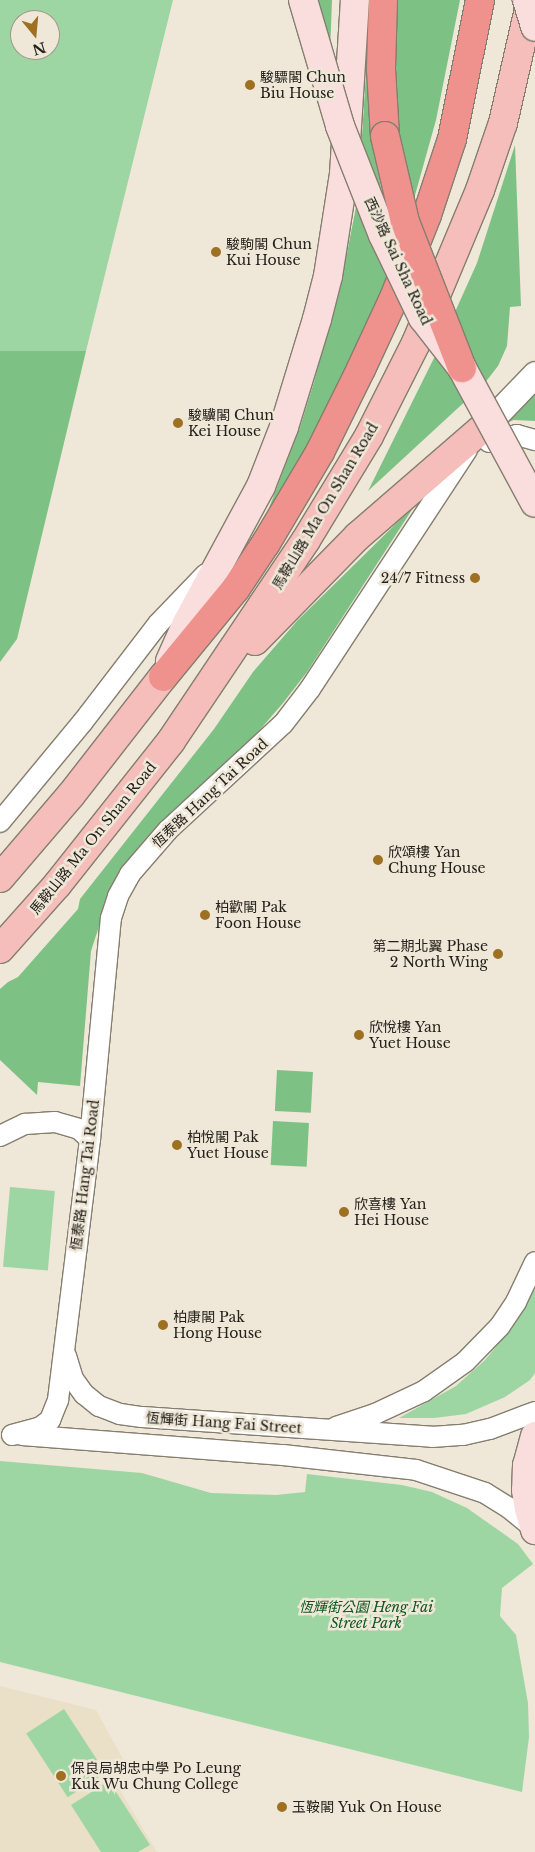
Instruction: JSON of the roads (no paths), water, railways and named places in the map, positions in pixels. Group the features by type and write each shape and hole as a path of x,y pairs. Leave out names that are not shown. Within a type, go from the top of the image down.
{"highway":[{"path":"383,0 383,118 396,191 420,264 462,368"},
{"path":"163,677 236,588 266,543 320,452 362,369 394,298 427,215 450,147 480,0"}],"main road":[{"name":"西沙路 Sai Sha Road","path":"303,0 340,126 376,218 423,318 462,368 535,503"},
{"path":"0,878 88,775 163,677 187,623 260,486 284,427 318,319 328,276 344,174 355,0"},
{"path":"527,0 535,27"},
{"name":"馬鞍山路 Ma On Shan Road","path":"0,949 90,845 140,782 206,692 346,476 403,372 470,215 503,123 531,0"},
{"path":"206,692 358,536 485,426"},
{"path":"535,1436 527,1465 526,1490 535,1529"}],"street":[{"name":"恆泰路 Hang Tai Road","path":"64,1347 90,1139 111,918 118,896 130,874 168,830 283,724 315,681 465,453 485,426 535,374"},
{"path":"465,453 507,436 527,436 535,440"},
{"path":"0,822 82,723 158,624 208,571 242,522"},
{"path":"0,1136 25,1124 55,1122 79,1129 90,1139"},
{"path":"324,1430 375,1414 401,1403 424,1391 465,1362 500,1326 516,1302 535,1262"},
{"name":"恆輝街 Hang Fai Street","path":"64,1347 73,1379 84,1394 99,1406 120,1414 432,1437 463,1435 490,1429 535,1412"},
{"name":"恆輝街 Hang Fai Street","path":"6,1434 39,1428 50,1420 56,1411 64,1347"},
{"name":"恆輝街 Hang Fai Street","path":"6,1434 282,1455 416,1470 486,1493 509,1508 535,1529"}],"place":[{"name":"駿驃閣 Chun Biu House","path":"250,85"},
{"name":"駿駒閣 Chun Kui House","path":"216,252"},
{"name":"駿驥閣 Chun Kei House","path":"178,423"},
{"name":"24/7 Fitness","path":"475,578"},
{"name":"欣頌樓 Yan Chung House","path":"378,860"},
{"name":"柏歡閣 Pak Foon House","path":"205,915"},
{"name":"第二期北翼 Phase 2 North Wing","path":"498,954"},
{"name":"欣悅樓 Yan Yuet House","path":"359,1035"},
{"name":"柏悅閣 Pak Yuet House","path":"177,1145"},
{"name":"欣喜樓 Yan Hei House","path":"344,1212"},
{"name":"柏康閣 Pak Hong House","path":"163,1325"},
{"name":"保良局胡忠中學 Po Leung Kuk Wu Chung College","path":"61,1776"},
{"name":"玉鞍閣 Yuk On House","path":"282,1807"}],"park label":[{"name":"恆輝街公園 Heng Fai Street Park","path":"366,1615"}]}
